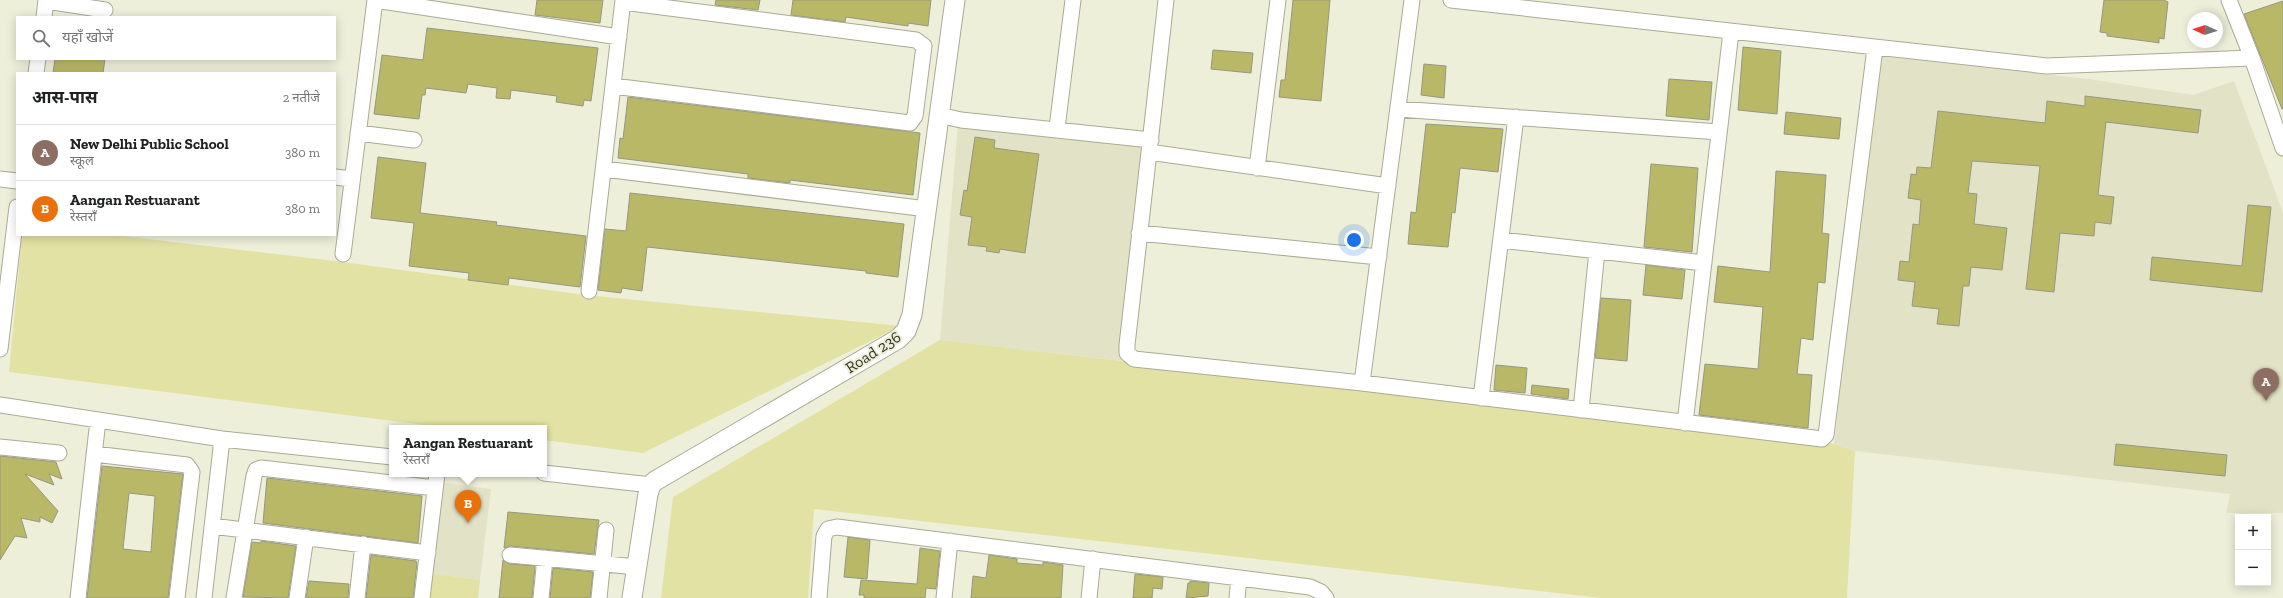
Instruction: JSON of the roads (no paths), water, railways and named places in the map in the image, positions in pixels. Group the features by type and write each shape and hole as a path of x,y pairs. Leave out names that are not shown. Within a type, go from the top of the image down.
{"street":[{"path":"343,254 375,0 619,37"},
{"name":"Road 236","path":"651,485 660,478 902,335 912,315 955,0"},
{"path":"1057,128 1073,0"},
{"path":"1166,0 1127,345 1127,353 1129,357 1141,360 1362,383 1818,439 1825,438 1875,48"},
{"path":"1257,168 1278,0"},
{"path":"1362,383 1412,0"},
{"path":"1451,0 2047,66 2252,58"},
{"path":"2229,0 2252,58 2283,148"},
{"path":"44,16 46,1 105,10"},
{"path":"589,291 604,169 613,86 623,1 916,40 924,46 915,116 910,123 613,86"},
{"path":"1685,423 1731,32"},
{"path":"36,72 38,60"},
{"path":"1398,109 1720,132"},
{"path":"939,115 961,120 1057,128 1257,168 1388,186"},
{"path":"1481,398 1516,117"},
{"path":"358,133 414,140"},
{"path":"604,169 927,209"},
{"path":"336,177 352,179"},
{"path":"0,178 16,181"},
{"path":"0,349 16,215"},
{"path":"1139,233 1379,257"},
{"path":"1501,240 1704,263"},
{"path":"1581,410 1597,251"},
{"path":"0,406 222,439 389,457"},
{"path":"78,598 98,420"},
{"path":"204,598 222,439"},
{"path":"0,446 59,453"},
{"path":"94,454 187,465 190,467 192,472 177,598"},
{"path":"234,598 254,476 256,470 261,468 436,481 422,598"},
{"path":"547,473 651,485 632,598"},
{"path":"212,526 428,553"},
{"path":"819,598 824,536 828,530 837,527 1310,587 1321,592 1326,598"},
{"path":"599,598 606,530"},
{"path":"298,598 306,537"},
{"path":"944,598 950,541"},
{"path":"357,598 363,544"},
{"path":"510,555 637,567"},
{"path":"541,598 545,558"},
{"path":"1089,598 1093,559"},
{"path":"1237,598 1239,578"}],"place":[{"name":"New Delhi Public School","path":"2266,401"},
{"name":"Aangan Restuarant","path":"468,523"}]}
